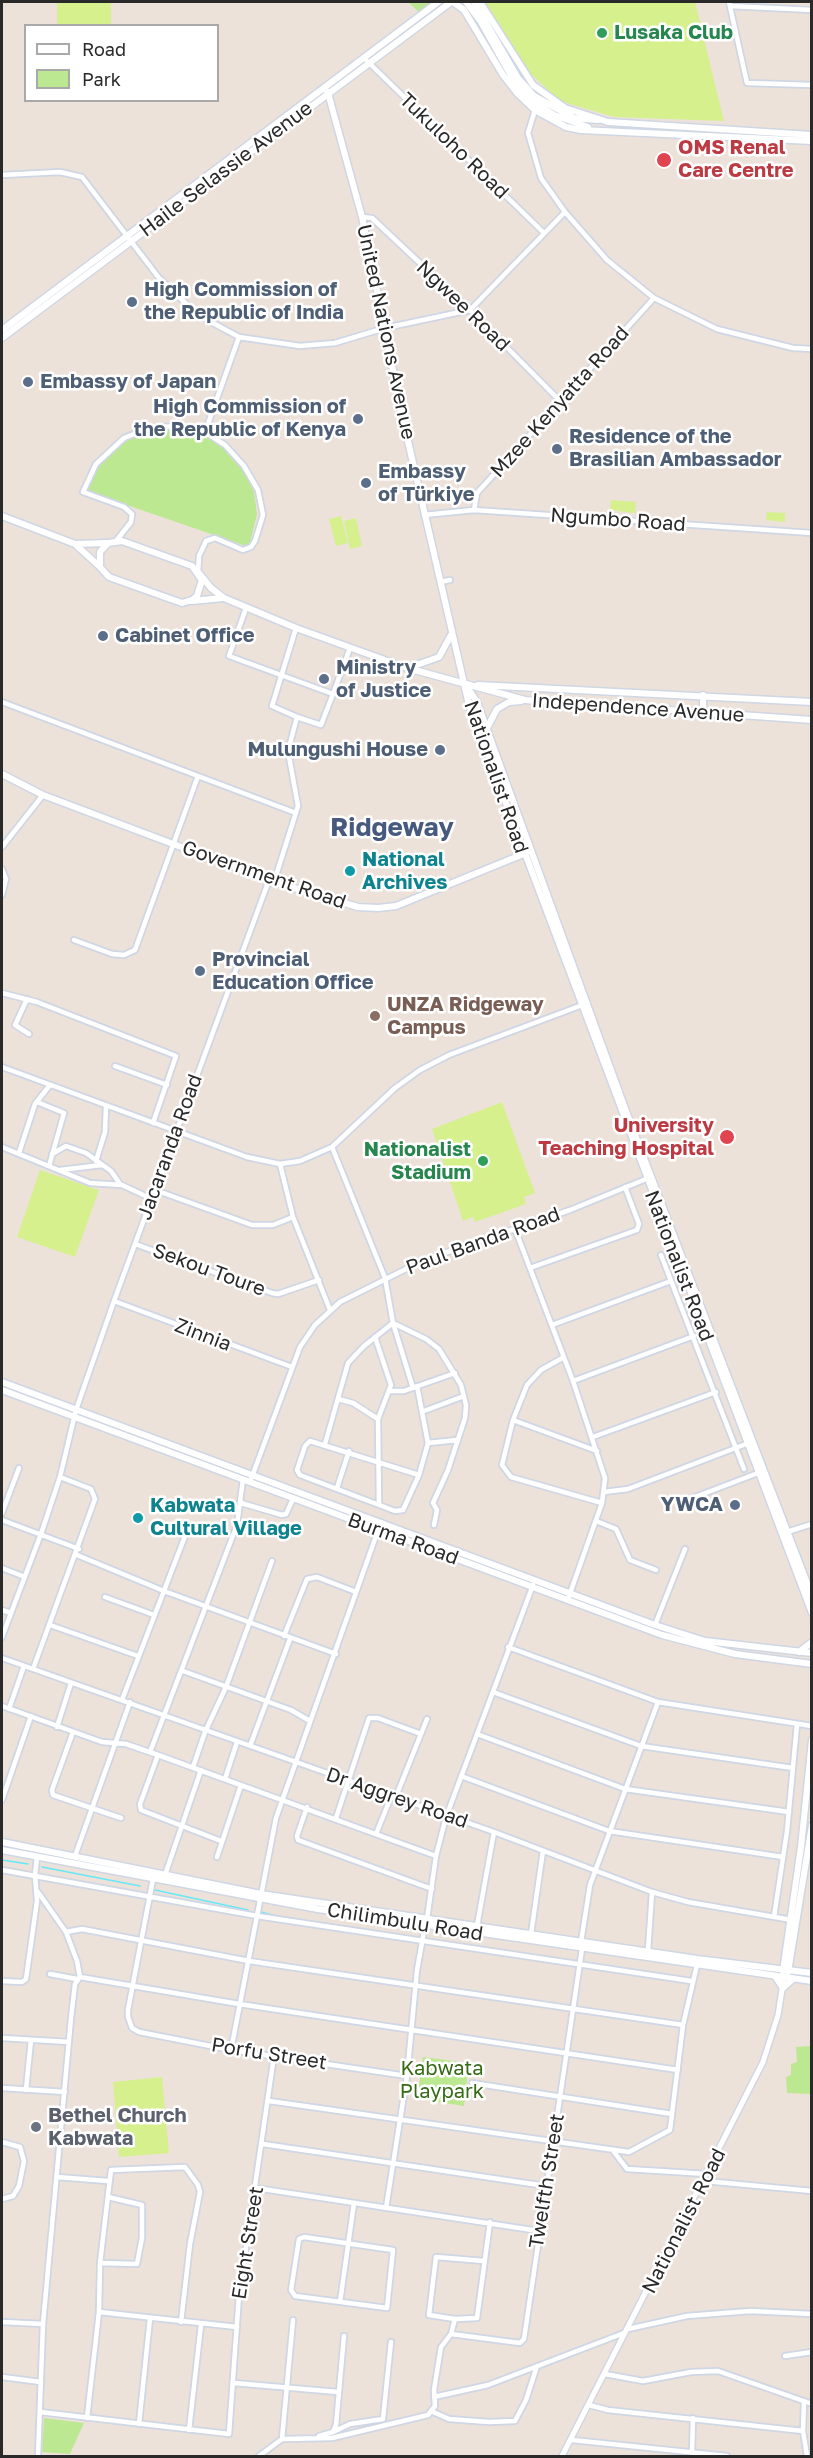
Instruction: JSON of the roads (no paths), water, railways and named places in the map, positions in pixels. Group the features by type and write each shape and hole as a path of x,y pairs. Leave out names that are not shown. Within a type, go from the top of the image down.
{"main road":[{"name":"Haile Selassie Avenue","path":"366,61 438,2"},
{"name":"Haile Selassie Avenue","path":"2,330 326,90 452,2"},
{"path":"452,2 468,2"},
{"path":"452,2 464,10 509,84 535,110 566,127 812,141"},
{"path":"468,2 518,78 534,96 574,118 812,135"},
{"path":"468,2 514,81 531,100 554,115 596,130"},
{"path":"480,2 533,84 565,108 600,120"},
{"name":"United Nations Avenue","path":"326,90 362,217 424,515 465,684"},
{"name":"Haile Selassie Avenue","path":"2,338 129,238"},
{"name":"Independence Avenue","path":"2,516 75,544 94,545 114,541 192,566 210,588 224,598 246,608 407,668 525,700 812,720"},
{"path":"100,567 100,552 114,541"},
{"name":"Independence Avenue","path":"75,544 109,577 173,600 224,598"},
{"path":"190,601 201,589 202,580 198,572"},
{"path":"407,668 439,657 452,634"},
{"name":"Independence Avenue","path":"465,684 812,702"},
{"name":"Nationalist Road","path":"465,684 477,702 526,853"},
{"name":"Nationalist Road","path":"465,684 469,705 784,1533 812,1613"},
{"path":"703,695 703,713"},
{"path":"485,730 497,709 509,702 525,700"},
{"name":"Government Road","path":"2,774 43,795 272,881 350,905 378,908 409,901 526,853"},
{"name":"Nationalist Road","path":"649,1178 746,1444 812,1596"},
{"name":"Burma Road","path":"2,1382 243,1479 252,1479 293,1499 380,1526"},
{"name":"Burma Road","path":"2,1390 76,1413 534,1583 662,1635 713,1649 812,1664"},
{"name":"Burma Road","path":"568,1596 705,1641 812,1653"},
{"path":"795,1652 806,1649 812,1642"},
{"path":"801,1662 812,1670"},
{"name":"Nationalist Road","path":"784,1977 809,1793 812,1740"},
{"name":"Nationalist Road","path":"793,1920 810,1848 812,1825"},
{"name":"Chilimbulu Road","path":"2,1842 260,1897"},
{"name":"Chilimbulu Road","path":"2,1850 260,1897 812,1982"},
{"name":"Chilimbulu Road","path":"426,1922 477,1926 582,1945 648,1951 812,1973"},
{"path":"775,1968 788,1954 798,1971"},
{"path":"775,1976 783,1988 794,1979"}],"street":[{"path":"812,10 729,4 747,83 812,85"},
{"name":"Tukuloho Road","path":"366,61 544,233"},
{"path":"535,110 528,133 541,178 565,212 607,260 654,298 717,329 793,348 812,349"},
{"path":"2,175 60,172 77,174 86,181 159,278 186,305 212,324 239,337 268,343 318,345 335,343 385,328 470,310 565,212"},
{"name":"Ngwee Road","path":"362,217 372,218 470,310 560,401"},
{"name":"Mzee Kenyatta Road","path":"474,510 477,493 654,298"},
{"path":"205,432 239,337"},
{"path":"114,541 131,522 131,511 83,492 96,464 124,438 149,428 175,426 205,432 225,445 244,466 258,490 263,515 255,542 251,547 243,550 215,538 206,541 199,556 198,572"},
{"name":"Ngumbo Road","path":"424,515 474,510 812,533"},
{"path":"440,582 450,580"},
{"path":"246,608 228,655 333,694"},
{"path":"296,628 272,706 297,717 321,725 350,648"},
{"path":"2,702 296,813"},
{"name":"Jacaranda Road","path":"2,1637 41,1534 60,1476 76,1413 114,1301 296,813 298,794 288,751 297,717"},
{"path":"74,940 112,954 124,955 135,950 198,776"},
{"path":"2,847 43,795"},
{"path":"2,869 6,879 2,895"},
{"path":"2,993 27,999 176,1056 153,1123"},
{"path":"27,999 15,1025 29,1034"},
{"path":"2,1067 247,1157 280,1164 300,1161 332,1147 395,1088 420,1070 449,1055 584,1004"},
{"path":"115,1066 167,1085"},
{"path":"19,1153 37,1102 50,1085"},
{"path":"37,1102 64,1112 49,1166"},
{"path":"96,1161 105,1132 106,1106"},
{"path":"52,1154 68,1146 112,1172 120,1185"},
{"path":"2,1147 90,1183 120,1185 152,1199"},
{"path":"332,1147 385,1278 393,1323 424,1411 428,1443 418,1475 403,1510 395,1511 297,1472 306,1443 325,1444 418,1475"},
{"path":"280,1164 293,1217 330,1310"},
{"path":"60,1170 102,1165"},
{"name":"Paul Banda Road","path":"252,1479 292,1367 307,1335 340,1302 375,1286 385,1278 449,1250 515,1229 649,1178"},
{"path":"530,1268 637,1230 639,1224 625,1187"},
{"path":"155,1190 252,1225 273,1225 293,1217"},
{"path":"515,1229 573,1381 605,1478 602,1503 568,1596"},
{"name":"Sekou Toure","path":"135,1244 272,1293 278,1294 319,1280"},
{"path":"661,1255 744,1469"},
{"path":"552,1325 671,1281"},
{"name":"Zinnia","path":"114,1301 292,1367"},
{"path":"325,1444 348,1363 393,1323"},
{"path":"393,1323 434,1345 455,1374 467,1410 448,1470 433,1503 438,1512 434,1525"},
{"path":"573,1381 694,1336"},
{"path":"375,1337 390,1378 390,1391 378,1419 379,1505"},
{"path":"564,1357 532,1377 522,1395 503,1457 504,1471 511,1477 602,1503"},
{"path":"390,1391 415,1387 455,1374"},
{"path":"592,1437 716,1392"},
{"path":"424,1411 464,1396"},
{"path":"338,1399 352,1403 378,1419"},
{"path":"513,1420 597,1451"},
{"path":"428,1443 457,1440"},
{"path":"604,1492 628,1489 746,1444"},
{"path":"337,1488 349,1451"},
{"path":"2,1513 19,1468"},
{"path":"679,1503 758,1473"},
{"path":"33,1669 77,1555 95,1499 91,1489 60,1476"},
{"path":"150,1752 183,1671 237,1525 241,1503 240,1487 243,1479"},
{"path":"241,1503 284,1515 293,1499"},
{"path":"2,1520 79,1549"},
{"path":"596,1521 616,1529 630,1560 656,1570"},
{"path":"784,1533 812,1524"},
{"path":"231,2050 272,1833 282,1798 336,1654 380,1526"},
{"path":"122,1700 187,1531"},
{"path":"656,1625 685,1550"},
{"path":"77,1555 164,1591 336,1654"},
{"path":"194,1767 205,1732 226,1687 272,1561"},
{"path":"2,1568 25,1577"},
{"path":"284,1636 307,1579 317,1576 356,1592"},
{"path":"386,2208 407,2076 421,1941 436,1856 446,1817 508,1647 534,1583"},
{"path":"105,1597 154,1615"},
{"path":"2,1610 11,1613"},
{"path":"50,1625 138,1656"},
{"path":"250,1746 290,1639"},
{"path":"508,1647 658,1702 812,1726"},
{"name":"Dr Aggrey Road","path":"2,1658 165,1714 205,1732 494,1832 652,1892 688,1902 793,1920"},
{"path":"9,1709 24,1666"},
{"path":"183,1671 291,1710 310,1721"},
{"path":"57,1727 71,1683"},
{"path":"493,1692 641,1746 793,1768"},
{"path":"75,1856 130,1702"},
{"name":"Twelfth Street","path":"451,2334 523,2342 574,2008 590,1886 658,1702"},
{"path":"2,1706 113,1745 126,1744 194,1767 436,1856"},
{"path":"2,1800 31,1716"},
{"path":"336,1818 369,1718 378,1718 421,1734"},
{"path":"376,1834 427,1719"},
{"path":"774,1917 789,1812 797,1724"},
{"path":"73,1732 52,1793 56,1798 121,1818"},
{"path":"477,1734 625,1789 789,1812"},
{"path":"225,1779 237,1742"},
{"path":"158,1755 140,1804 141,1810 221,1841"},
{"path":"165,1875 201,1770"},
{"path":"461,1776 609,1831 783,1857"},
{"path":"217,1857 241,1785"},
{"path":"307,1807 297,1836 298,1840 432,1889"},
{"path":"477,1926 494,1832"},
{"path":"801,1847 810,1848"},
{"path":"531,1934 543,1851"},
{"path":"2,1981 22,1982 26,1979 38,1892 35,1875 38,1857"},
{"path":"2,1870 257,1916 691,1981"},
{"path":"132,1984 153,1879"},
{"path":"38,1892 66,1932 77,1961 79,1978 69,2042 43,2324 38,2457"},
{"path":"648,1951 652,1892"},
{"path":"66,1932 82,1929 249,1961 683,2025"},
{"path":"269,2101 614,2152 629,2152 670,2130 683,2025 691,1981 697,1965"},
{"path":"51,1974 132,1984 239,2004 678,2070"},
{"name":"Nationalist Road","path":"562,2457 764,2062 778,2015 784,1977"},
{"name":"Porfu Street","path":"132,1984 128,2018 132,2028 139,2032 231,2050 407,2076"},
{"path":"2,2038 69,2042"},
{"path":"26,2090 31,2040"},
{"name":"Eight Street","path":"189,2430 225,2434 230,2430 237,2327 274,2056"},
{"path":"472,2083 672,2114"},
{"path":"2,2088 65,2092"},
{"path":"2,2142 20,2147 24,2161 19,2186 13,2196 2,2199"},
{"path":"263,2144 546,2186"},
{"path":"614,2152 627,2169 708,2174"},
{"path":"87,2418 99,2312 100,2263 111,2170 185,2167 198,2186 200,2192 190,2244 181,2322"},
{"path":"57,2176 108,2181"},
{"path":"705,2181 812,2191"},
{"path":"256,2188 539,2231"},
{"path":"100,2263 137,2264 142,2238 142,2205 108,2197"},
{"path":"340,2302 354,2203"},
{"path":"484,2261 436,2257 427,2311 432,2316 455,2319 477,2318 490,2222"},
{"path":"304,2237 393,2250 388,2306 383,2308 340,2302 292,2293 299,2239 304,2237"},
{"path":"99,2312 201,2325 237,2327"},
{"path":"434,2397 462,2389 474,2389 628,2331 687,2316 750,2312 812,2314"},
{"path":"139,2424 150,2318"},
{"path":"433,2412 441,2347 451,2334 455,2319"},
{"path":"282,2439 293,2320"},
{"path":"2,2322 43,2324"},
{"path":"40,2412 189,2430 201,2325"},
{"path":"333,2432 336,2425 344,2336"},
{"path":"311,2438 350,2424 383,2419 390,2342"},
{"path":"785,2356 812,2352"},
{"path":"259,2457 282,2439 332,2438 433,2412 449,2419 515,2421 526,2400 537,2366"},
{"path":"605,2374 643,2381 698,2371 718,2371 812,2404"},
{"path":"2,2377 41,2382"},
{"path":"234,2383 338,2392"},
{"path":"804,2401 803,2432 807,2457"},
{"path":"589,2405 608,2410 803,2432"},
{"path":"692,2454 693,2418"},
{"path":"572,2440 727,2457"}],"waterway":[{"path":"2,1860 28,1864"},
{"path":"42,1867 140,1886"},
{"path":"155,1890 248,1910"},
{"path":"261,1912 280,1917"}],"place":[{"name":"Lusaka Club","path":"602,33"},
{"name":"OMS Renal Care Centre","path":"664,160"},
{"name":"High Commission of the Republic of India","path":"132,302"},
{"name":"Embassy of Japan","path":"28,382"},
{"name":"High Commission of the Republic of Kenya","path":"358,419"},
{"name":"Residence of the Brasilian Ambassador","path":"557,449"},
{"name":"Embassy of Türkiye","path":"366,483"},
{"name":"Cabinet Office","path":"103,636"},
{"name":"Ministry of Justice","path":"324,679"},
{"name":"Mulungushi House","path":"440,750"},
{"name":"National Archives","path":"350,871"},
{"name":"Provincial Education Office","path":"200,971"},
{"name":"UNZA Ridgeway Campus","path":"375,1016"},
{"name":"University Teaching Hospital","path":"727,1137"},
{"name":"Nationalist Stadium","path":"483,1161"},
{"name":"YWCA","path":"735,1505"},
{"name":"Kabwata Cultural Village","path":"138,1518"},
{"name":"Bethel Church Kabwata","path":"36,2127"}],"district":[{"name":"Ridgeway","path":"392,828"}],"park label":[{"name":"Kabwata Playpark","path":"442,2080"}]}
